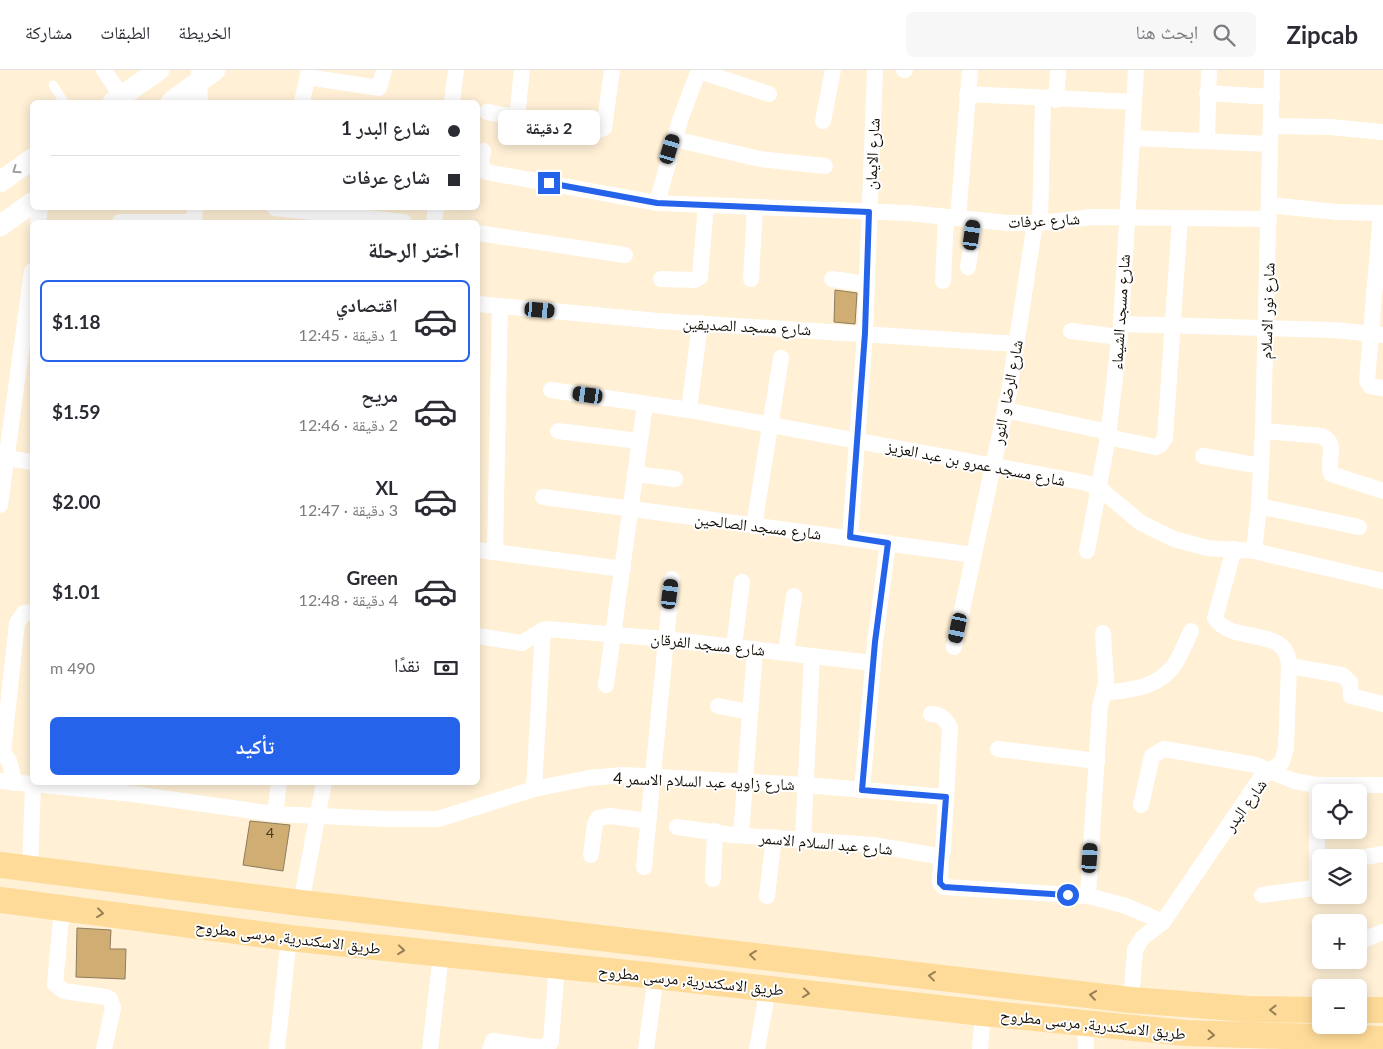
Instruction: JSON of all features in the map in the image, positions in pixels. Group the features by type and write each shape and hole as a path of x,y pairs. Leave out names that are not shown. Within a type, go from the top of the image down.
{"main road":[{"name":"طريق الاسكندرية, مرسى مطروح","path":"0,865 301,903 1131,1000 1248,1009 1312,1010"},
{"name":"طريق الاسكندرية, مرسى مطروح","path":"0,900 289,938 557,965 1085,1023 1248,1043 1325,1044 1383,1039"},
{"path":"1367,1010 1383,1010"}],"street":[{"path":"104,70 117,100 159,70"},
{"path":"302,100 308,73 379,88 384,70"},
{"path":"452,100 456,70"},
{"path":"517,118 522,70"},
{"path":"487,112 596,131 604,128 612,70"},
{"path":"823,121 833,70"},
{"name":"شارع الايمان","path":"850,537 865,333 876,70"},
{"path":"944,280 970,70"},
{"name":"شارع الرضا و النور","path":"954,647 1005,410 1017,344 1037,223 1049,100 1058,70"},
{"name":"شارع مسجد الشيماء","path":"1087,551 1109,435 1121,331 1136,70"},
{"path":"1207,141 1209,70"},
{"name":"شارع نور الاسلام","path":"1254,551 1259,506 1263,432 1272,70"},
{"path":"657,203 674,139 699,71 769,94"},
{"path":"174,100 203,81"},
{"path":"1207,92 1272,97"},
{"path":"967,94 1049,100 1134,102"},
{"path":"1271,126 1330,127 1383,132"},
{"path":"1132,138 1270,144"},
{"path":"674,139 760,159 824,166"},
{"name":"شارع عرفات","path":"483,151 481,164 486,172 657,203 869,212 1037,223 1092,217 1180,218 1269,212 1382,213"},
{"path":"0,182 30,160"},
{"path":"0,226 30,204"},
{"path":"661,279 695,280 700,277 706,205"},
{"path":"751,278 755,207"},
{"path":"299,210 386,220"},
{"path":"1382,213 1377,334 1367,381 1370,386 1383,388"},
{"path":"150,220 194,217"},
{"path":"1005,410 1155,447 1160,445 1165,438 1180,218"},
{"path":"968,266 975,220"},
{"path":"480,233 625,256"},
{"path":"832,279 867,284"},
{"name":"شارع مسجد الصديقين","path":"480,304 700,323 1017,344"},
{"path":"495,552 500,306"},
{"path":"0,505 4,457 30,310"},
{"path":"689,410 700,323"},
{"path":"1072,331 1121,331 1173,327 1266,328 1377,334"},
{"path":"754,526 781,358"},
{"name":"شارع مسجد عمرو بن عبد العزيز","path":"550,390 689,410 1087,484 1099,488 1141,522 1174,539 1207,548 1254,551 1383,581"},
{"path":"606,685 645,404"},
{"path":"558,432 639,441"},
{"path":"1263,432 1322,436 1328,439 1332,445 1331,474 1383,491"},
{"path":"1203,456 1261,466"},
{"path":"4,457 30,462"},
{"path":"635,474 676,479"},
{"name":"شارع مسجد الصالحين","path":"543,497 974,555"},
{"path":"1259,506 1360,527"},
{"path":"862,790 873,663 888,543"},
{"name":"شارع البدر","path":"1131,1000 1134,950 1142,938 1162,922 1260,779 1282,762 1286,748 1289,657 1283,646 1274,640 1230,632 1220,626 1215,618 1234,549"},
{"path":"480,550 623,569"},
{"path":"644,867 672,579"},
{"path":"734,647 742,582"},
{"path":"786,652 794,596"},
{"path":"8,782 9,761 2,750 17,623 24,613 30,612"},
{"path":"480,636 522,643 543,630"},
{"path":"534,789 543,630"},
{"name":"شارع مسجد الفرقان","path":"543,630 665,639 873,663"},
{"path":"1104,693 1143,687 1160,679 1172,669 1191,631"},
{"path":"1088,896 1097,761 1106,682 1103,633"},
{"path":"741,835 755,649"},
{"path":"803,839 812,656"},
{"path":"1289,666 1342,676 1350,682 1351,696 1383,704"},
{"path":"718,706 750,712"},
{"path":"931,714 937,714 947,720 950,728 941,854 940,883 944,887 1088,896 1126,906 1162,922"},
{"path":"998,749 1097,761"},
{"path":"1141,805 1152,756 1157,751 1164,749 1256,765 1294,781 1312,784"},
{"name":"شارع زاويه عبد السلام الاسمر 4","path":"8,782 33,786 134,788 275,814 438,820 534,789 589,778 623,775 806,785 946,797"},
{"path":"275,814 279,785"},
{"path":"301,903 323,785"},
{"path":"1367,785 1383,785"},
{"path":"30,869 33,786"},
{"path":"591,855 595,824 598,818 610,816 648,821"},
{"name":"شارع عبد السلام الاسمر","path":"677,827 741,835 873,845 935,857 941,854"},
{"path":"713,878 715,831"},
{"path":"767,896 774,837"},
{"path":"1367,857 1383,854"},
{"path":"1262,895 1312,888"},
{"path":"62,908 55,984 64,991 110,999 113,1008 106,1048"},
{"path":"1367,938 1383,932"},
{"path":"278,1049 289,938"},
{"path":"430,1049 440,954"},
{"path":"490,1049 493,1041 542,1048 551,1042 557,965"},
{"path":"646,1049 656,976"},
{"path":"757,1049 768,989"},
{"path":"980,1049 983,1013"},
{"path":"1085,1023 1086,1049"}],"lane":[{"path":"53,85 63,100"}],"building":[{"path":"835,290 857,293 855,324 834,322"},
{"path":"250,821 290,825 283,871 243,865"},
{"path":"77,928 111,930 110,949 126,949 125,979 76,977"}],"route":[{"path":"549,183 636,201 657,203 869,212 865,333 850,537 888,543 875,642 862,790 946,797 940,877 940,883 944,887 1068,895"}]}
